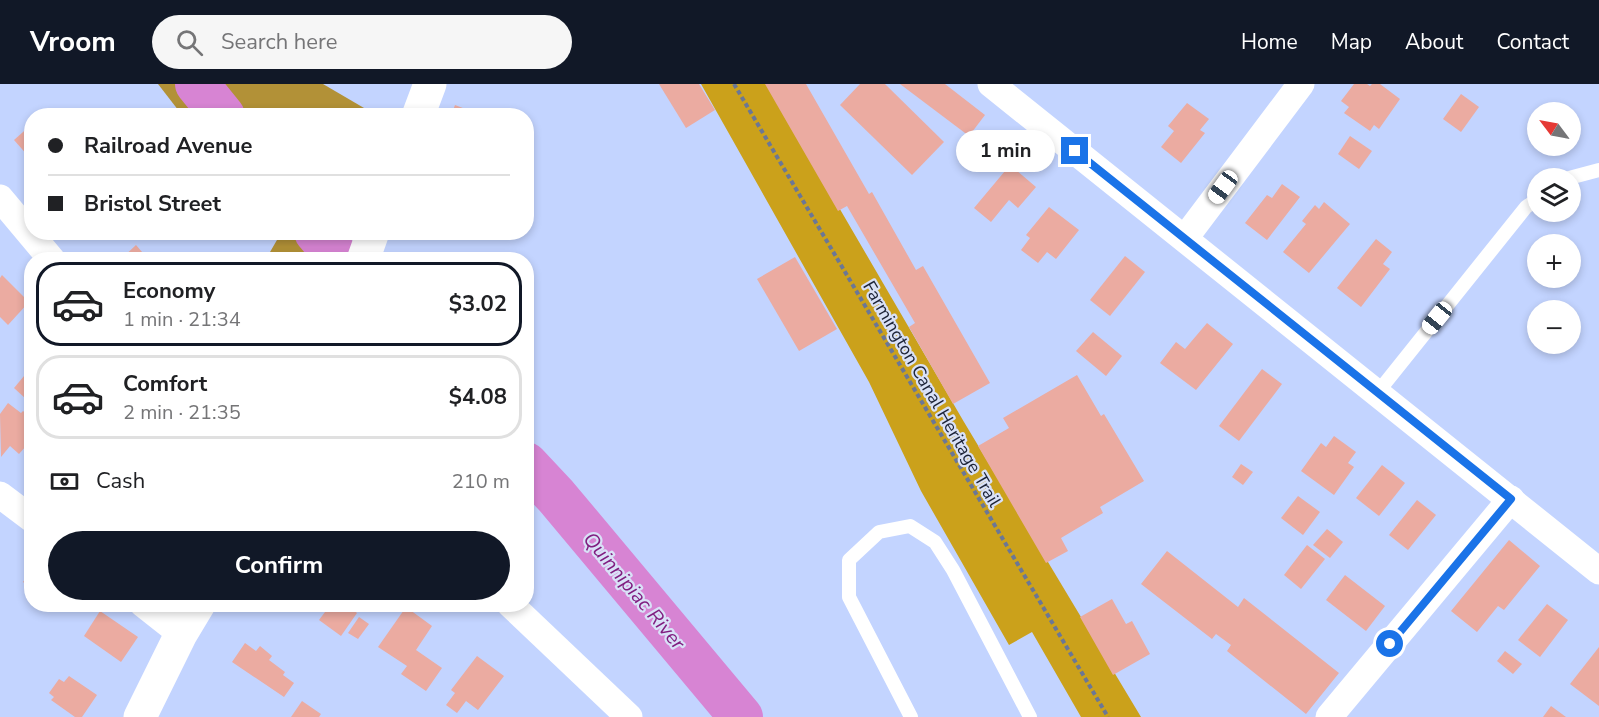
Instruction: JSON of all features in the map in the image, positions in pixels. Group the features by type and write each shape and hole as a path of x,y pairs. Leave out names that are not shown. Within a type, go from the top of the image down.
{"street":[{"path":"421,108 430,84"},
{"path":"991,84 1599,571"},
{"path":"1185,238 1301,84"},
{"path":"0,198 24,227"},
{"path":"35,240 45,252"},
{"path":"0,495 24,513"},
{"path":"1329,717 1511,499"},
{"path":"153,612 181,634"},
{"path":"140,717 194,612"},
{"path":"518,612 630,717"}],"lane":[{"path":"1581,175 1599,170"},
{"path":"1378,392 1527,206"},
{"path":"911,717 849,597 849,560 879,532 910,526 935,542 953,570 1030,717"}],"path":[{"name":"Farmington Canal Heritage Trail","path":"734,84 1108,717"}],"shaded area":[{"path":"158,84 323,84 364,108 177,108"},
{"path":"701,84 767,84 964,422 1141,717 1081,717 1032,632 1009,645 921,491 869,382"},
{"path":"277,240 345,240 341,252 270,252"}],"building":[{"path":"659,84 699,84 715,110 686,128"},
{"path":"765,84 806,84 869,194 872,192 916,270 923,266 990,383 953,404 909,327 915,323 847,206 838,211"},
{"path":"860,84 885,84 944,142 912,175 840,105"},
{"path":"900,84 945,84 985,115 969,136"},
{"path":"1354,84 1370,86 1380,84 1400,99 1379,129 1374,125 1370,131 1344,113 1349,107 1341,101"},
{"path":"1461,94 1479,107 1461,132 1443,119"},
{"path":"1187,103 1209,119 1200,130 1205,133 1181,163 1161,147 1174,131 1168,126"},
{"path":"24,131 24,151 14,140"},
{"path":"1350,136 1372,151 1359,169 1338,154"},
{"path":"1010,165 1036,187 1018,208 1009,200 991,222 974,208"},
{"path":"1282,184 1300,197 1267,240 1245,223 1267,195 1272,198"},
{"path":"1324,202 1350,224 1309,273 1283,252 1306,224 1302,221 1315,205 1319,209"},
{"path":"1049,207 1079,230 1056,259 1047,252 1038,263 1021,250 1030,238 1026,235"},
{"path":"1376,239 1392,252 1383,264 1390,269 1361,307 1337,288"},
{"path":"136,245 142,252 129,252"},
{"path":"1125,256 1145,272 1110,316 1090,300"},
{"path":"795,257 837,329 799,351 757,279"},
{"path":"2,275 24,297 24,307 8,325 0,317 0,278"},
{"path":"1207,323 1233,344 1196,390 1160,363 1176,342 1185,349"},
{"path":"1093,332 1122,356 1106,376 1076,351"},
{"path":"1262,369 1282,384 1239,441 1219,426"},
{"path":"1077,375 1101,416 1104,414 1144,481 1100,507 1103,513 1061,538 1068,551 1046,563 978,446 1009,428 1003,418"},
{"path":"24,376 24,397 14,388"},
{"path":"8,403 21,413 24,412 24,448 19,454 10,446 1,457 0,414"},
{"path":"1334,436 1356,452 1348,463 1354,467 1334,495 1301,471 1321,443 1326,447"},
{"path":"1241,464 1253,472 1243,485 1232,477"},
{"path":"1382,465 1405,483 1379,516 1356,498"},
{"path":"1298,496 1320,512 1303,535 1281,518"},
{"path":"1417,500 1436,515 1408,550 1389,535"},
{"path":"1327,529 1343,542 1330,558 1313,545"},
{"path":"1509,540 1540,566 1504,610 1498,606 1477,632 1451,611"},
{"path":"1307,545 1325,559 1301,589 1284,575"},
{"path":"1167,551 1238,607 1244,598 1339,673 1306,714 1227,651 1231,645 1216,634 1212,639 1141,584"},
{"path":"1345,575 1385,606 1366,631 1326,600"},
{"path":"1112,599 1126,624 1132,621 1150,654 1113,675 1080,617"},
{"path":"1547,604 1568,620 1540,657 1518,640"},
{"path":"101,612 138,637 121,662 84,636"},
{"path":"325,612 357,613 341,636 319,620"},
{"path":"402,612 413,612 432,626 416,650 442,668 426,691 401,674 407,666 378,647"},
{"path":"359,617 369,624 358,639 348,633"},
{"path":"245,643 256,651 260,646 272,656 269,660 285,672 283,675 294,683 284,697 232,662"},
{"path":"1599,647 1599,706 1570,684"},
{"path":"1505,651 1522,664 1513,674 1497,661"},
{"path":"477,656 504,676 478,710 466,701 457,713 446,705 455,693 451,690"},
{"path":"69,676 97,695 82,717 75,717 51,700 54,697 49,693 59,679 64,682"},
{"path":"302,701 321,714 319,717 291,717"},
{"path":"1551,706 1566,717 1543,717"}],"waterway":[{"name":"Quinnipiac River","path":"197,84 216,108"},
{"name":"Quinnipiac River","path":"323,240 333,252"},
{"name":"Quinnipiac River","path":"534,473 741,717"}],"route":[{"path":"1075,151 1511,499 1390,644"}]}
